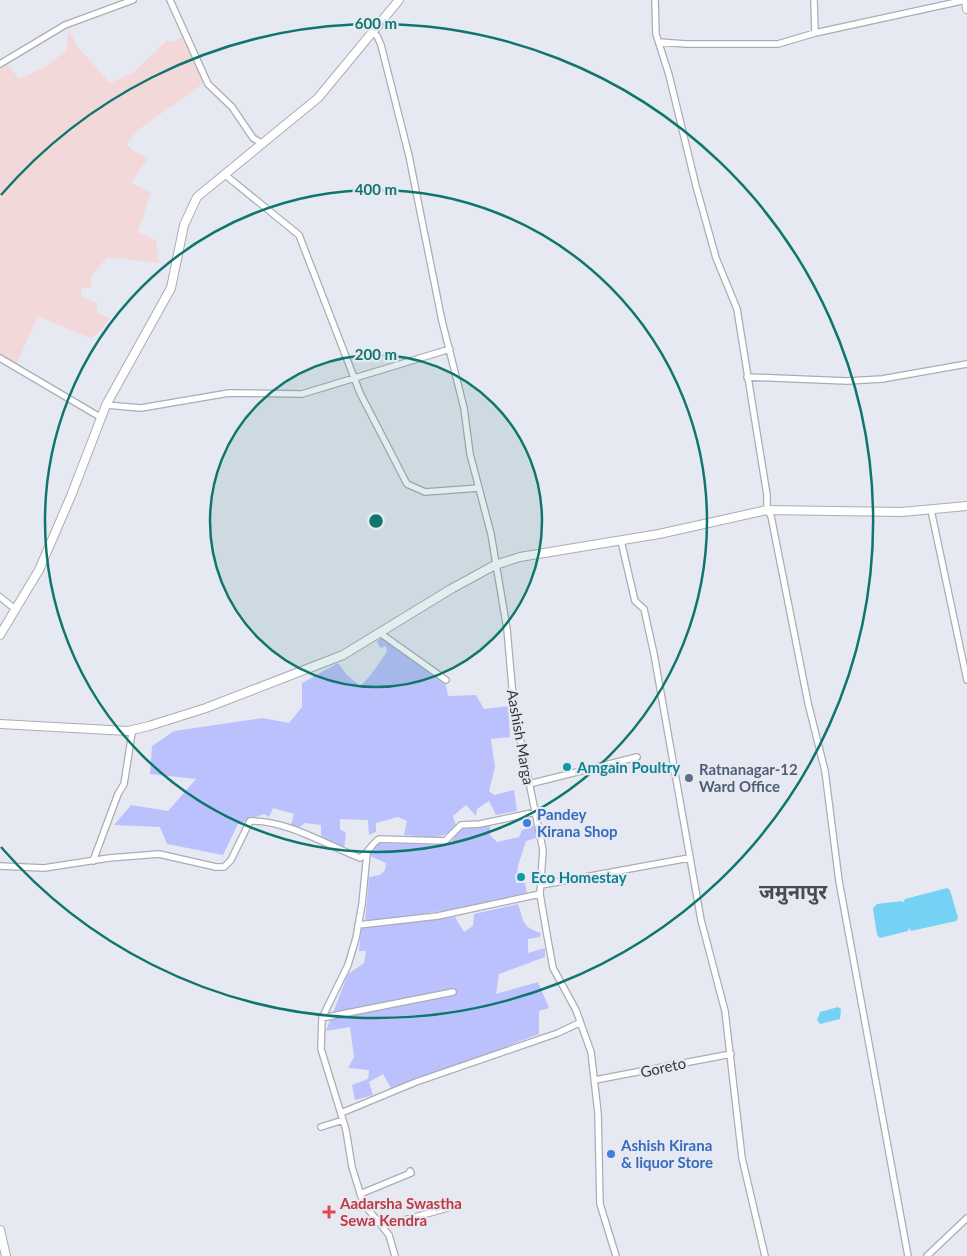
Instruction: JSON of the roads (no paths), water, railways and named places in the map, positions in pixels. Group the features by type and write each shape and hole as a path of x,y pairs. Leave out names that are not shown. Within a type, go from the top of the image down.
{"street":[{"path":"0,64 65,25 133,0"},
{"path":"170,0 208,84 232,106 253,138 261,143"},
{"path":"0,635 39,570 62,519 100,417 170,288 184,225 197,197 318,98 399,0"},
{"path":"655,0 656,34 716,258 737,309 767,495 767,510 771,516 808,703 826,771 839,881 908,1256"},
{"path":"814,0 814,33"},
{"path":"659,42 686,44 778,44 814,33 966,0 967,9"},
{"name":"Aashish Marga","path":"373,33 381,45 402,128 464,408 470,454 491,534 507,629 514,709 543,850 540,894 553,968 576,1010 590,1052 595,1080 600,1204 616,1256"},
{"path":"224,174 299,235 355,379 407,484 424,492 479,488"},
{"path":"106,405 141,408 229,393 302,394 450,349"},
{"path":"0,358 100,417"},
{"path":"747,377 847,381 882,379 967,364"},
{"path":"0,724 129,730 149,726 206,708 343,655 451,589 495,565 520,556 621,541 767,510 931,510 967,506"},
{"path":"931,510 967,680"},
{"path":"621,541 635,601 644,609 654,654 701,920 725,1011 742,1158 764,1256"},
{"path":"0,597 15,610"},
{"path":"380,633 446,680"},
{"path":"93,861 118,794 124,784 132,740 132,733 129,730"},
{"path":"529,784 637,757"},
{"path":"395,1256 390,1235 367,1208 360,1194 352,1168 343,1120 321,1049 322,1018 328,1002 348,964 358,925 367,854 372,843 379,839 445,841 461,825 480,824 536,812"},
{"path":"0,866 44,868 159,854 216,867 224,867 231,860 250,821 259,821 297,832 360,858 367,854"},
{"path":"541,885 689,858"},
{"path":"358,925 438,916 540,894"},
{"path":"322,1018 453,992"},
{"path":"341,1113 416,1082 558,1033 579,1023"},
{"name":"Goreto","path":"595,1080 731,1054"},
{"path":"321,1126 343,1120"},
{"path":"360,1194 411,1174 410,1171"},
{"path":"382,1226 455,1206"},
{"path":"927,1256 967,1218"},
{"path":"0,1230 6,1256"}],"place":[{"name":"Amgain Poultry","path":"567,767"},
{"name":"Ratnanagar-12 Ward Office","path":"689,778"},
{"name":"Pandey Kirana Shop","path":"527,823"},
{"name":"Eco Homestay","path":"521,877"},
{"name":"Ashish Kirana & liquor Store","path":"611,1154"},
{"name":"Aadarsha Swastha Sewa Kendra","path":"329,1212"}],"district":[{"name":"जमुनापुर","path":"793,891"}]}
